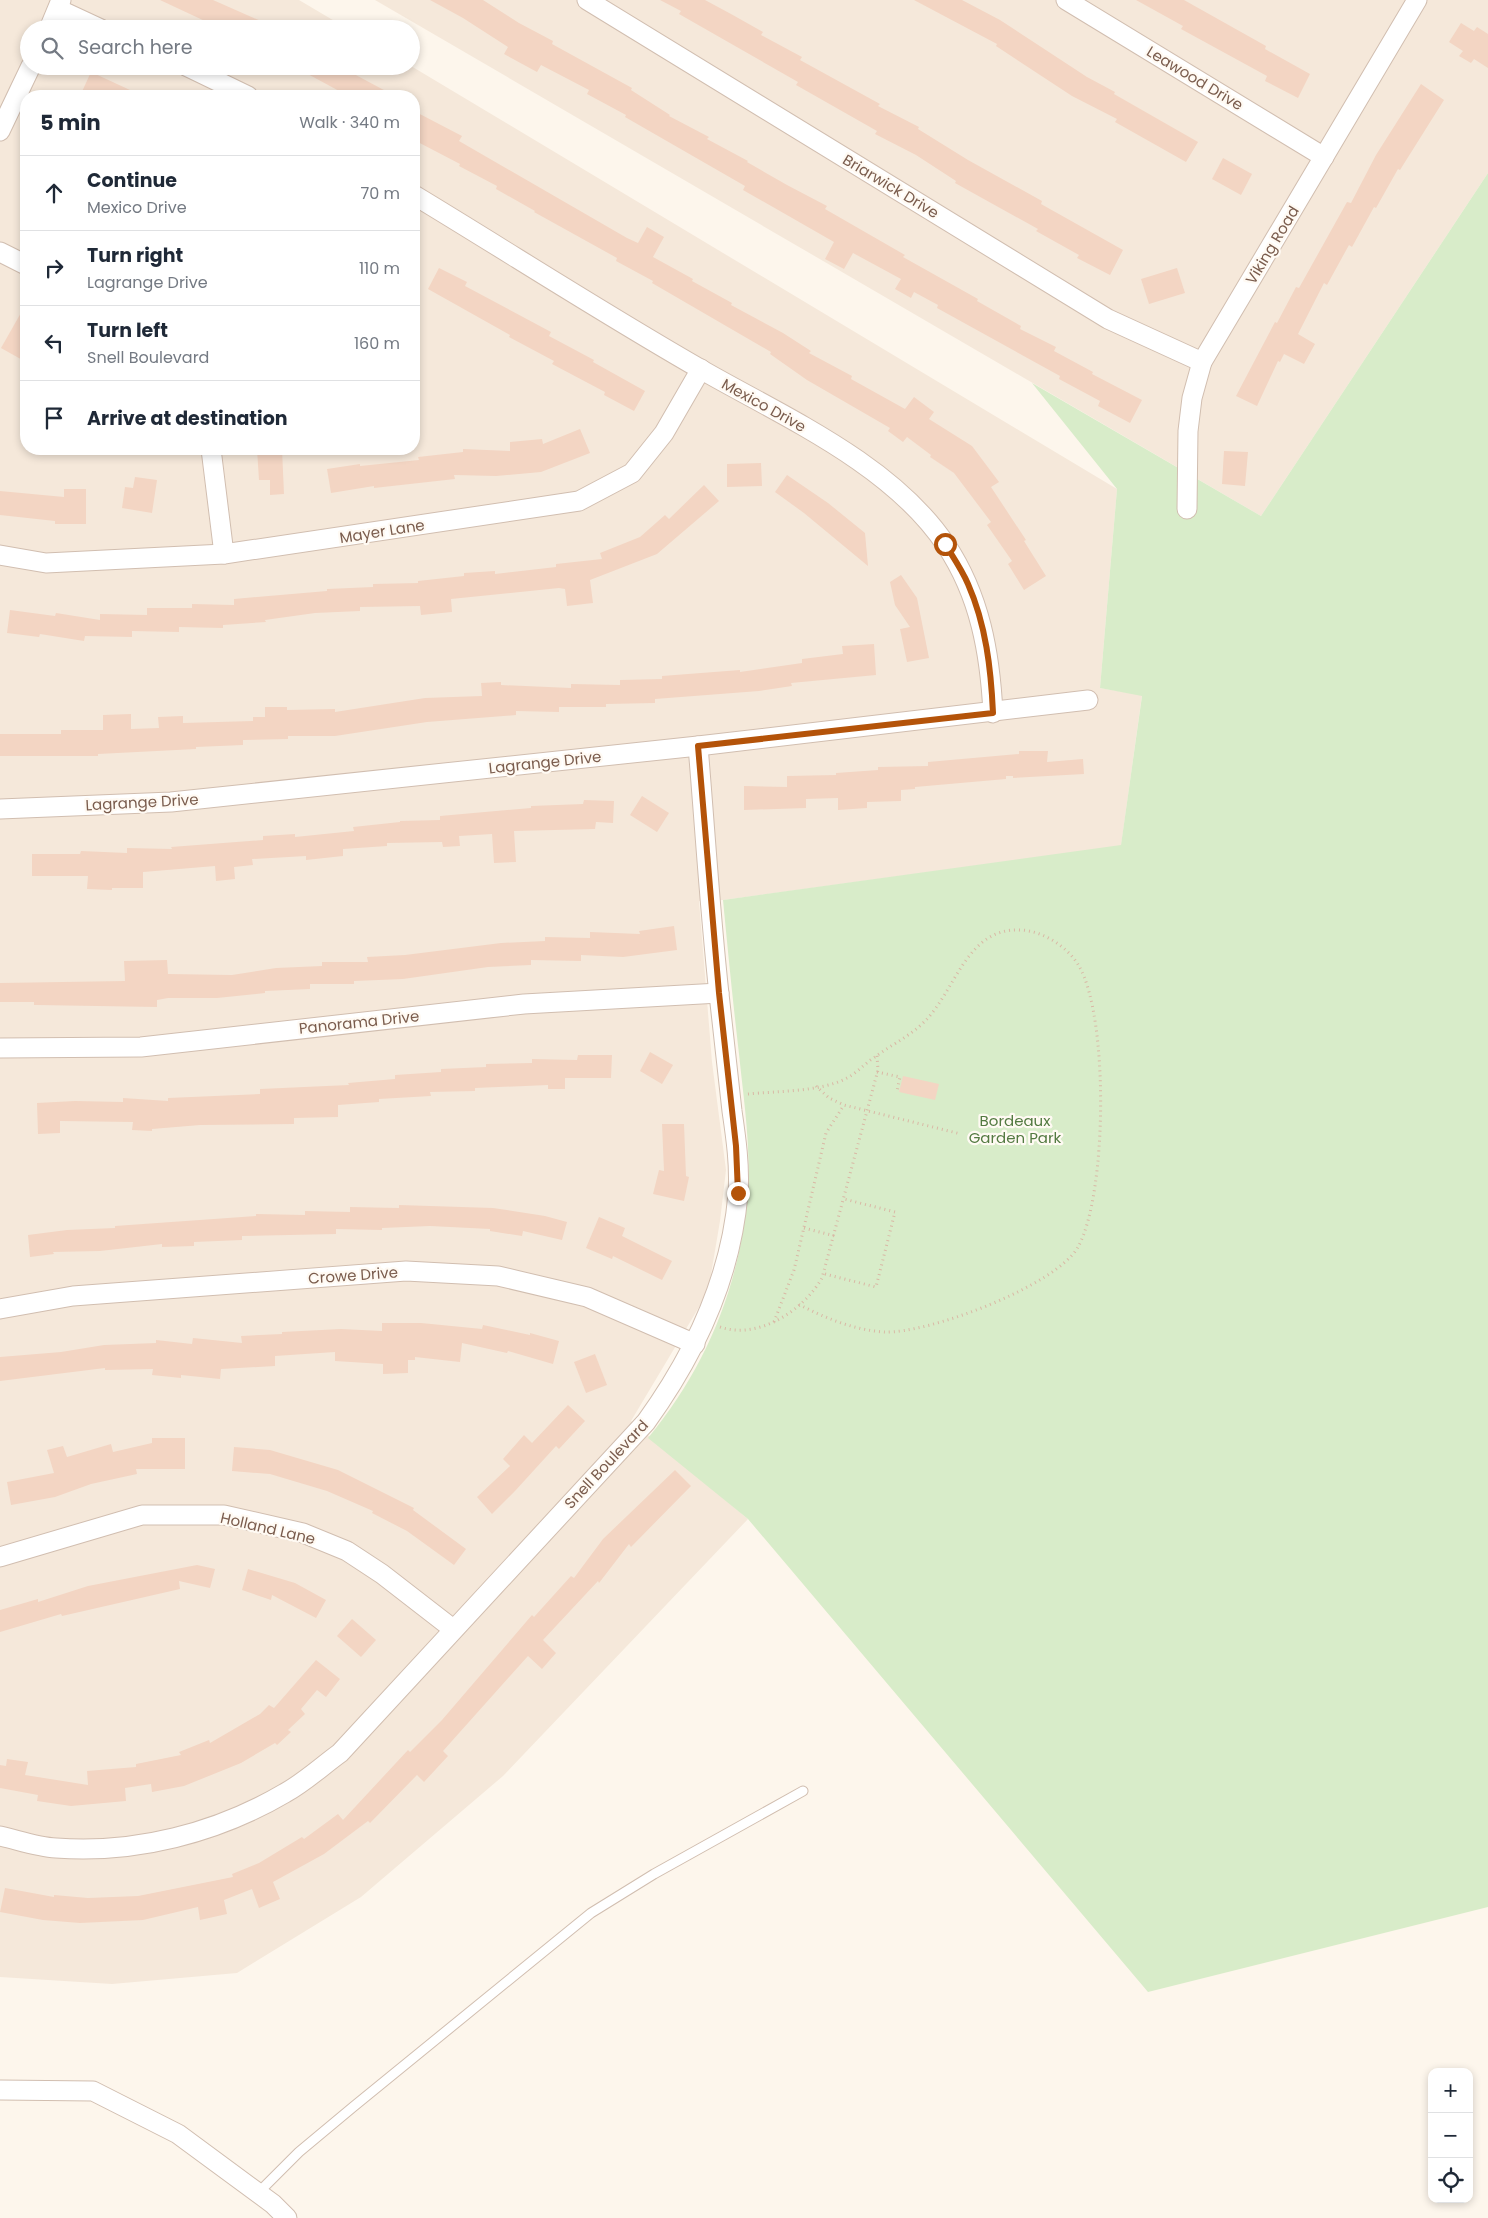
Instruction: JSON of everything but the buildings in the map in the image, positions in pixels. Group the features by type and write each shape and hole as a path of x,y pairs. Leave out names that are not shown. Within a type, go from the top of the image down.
{"street":[{"name":"Briarwick Drive","path":"587,0 1108,319 1202,362"},
{"name":"Leawood Drive","path":"1066,0 1324,156"},
{"name":"Viking Road","path":"1187,509 1188,431 1192,398 1202,362 1417,0"},
{"path":"53,20 60,5 86,20"},
{"path":"0,131 27,75"},
{"path":"205,75 236,90"},
{"name":"Mexico Drive","path":"420,199 701,370 833,443 912,505 945,544 968,583 977,608 990,667 993,713"},
{"path":"0,252 20,262"},
{"name":"Mayer Lane","path":"0,555 46,563 224,554 579,501 632,473 664,433 701,370"},
{"path":"212,455 224,554"},
{"name":"Lagrange Drive","path":"0,808 171,802 698,746 993,713 1088,700"},
{"name":"Snell Boulevard","path":"0,1836 54,1848 110,1848 160,1842 233,1820 286,1792 340,1753 646,1422 669,1390 705,1322 725,1265 738,1193 736,1146 719,993 698,746"},
{"name":"Panorama Drive","path":"0,1048 141,1047 524,1004 719,993"},
{"name":"Crowe Drive","path":"0,1310 82,1295 406,1271 470,1274 498,1276 587,1297 695,1344"},
{"name":"Holland Lane","path":"0,1557 142,1515 224,1515 303,1533 348,1551 382,1574 453,1629"},
{"path":"0,2090 93,2091 178,2134 258,2193 287,2218"}],"lane":[{"path":"258,2193 299,2152 352,2107 591,1913 663,1869 803,1791"}],"path":[{"path":"730,1095 816,1086 848,1078 876,1055 924,1022 946,992 968,955 994,935 1010,931 1029,931 1047,937 1063,948 1076,961 1087,986 1099,1059 1101,1112 1099,1158 1092,1201 1082,1240 1073,1255 1047,1275 999,1301 925,1328 884,1332 867,1330 832,1319 798,1304"},
{"path":"705,1322 738,1331 754,1330 773,1322 815,1290 825,1274 835,1236 877,1072 876,1055"},
{"path":"877,1072 900,1077 897,1091"},
{"path":"816,1086 829,1098 844,1105 961,1134"},
{"path":"773,1322 794,1270 826,1133 844,1105"},
{"path":"825,1274 876,1287 893,1222 895,1212 844,1199"},
{"path":"804,1228 835,1236"}],"shaded area":[{"path":"0,0 299,0 333,20 20,20 20,75 420,75 420,71 1117,489 1100,688 1142,695 1121,846 723,900 699,901 712,1062 726,1170 720,1221 708,1292 631,1421 748,1519 503,1776 361,1897 237,1973 112,1984 0,1977"},
{"path":"375,0 1488,0 1488,173 1261,516 420,26 420,20 409,20"}],"green space":[{"name":"Bordeaux Garden Park","path":"1488,173 1488,1907 1148,1992 748,1519 648,1438 686,1384 716,1327 736,1266 747,1201 748,1146 723,900 1121,845 1142,696 1100,688 1117,489 1032,383 1261,516"}],"route":[{"path":"738,1193 736,1146 719,993 698,746 993,713 990,667 977,608 968,583 945,544"}]}
